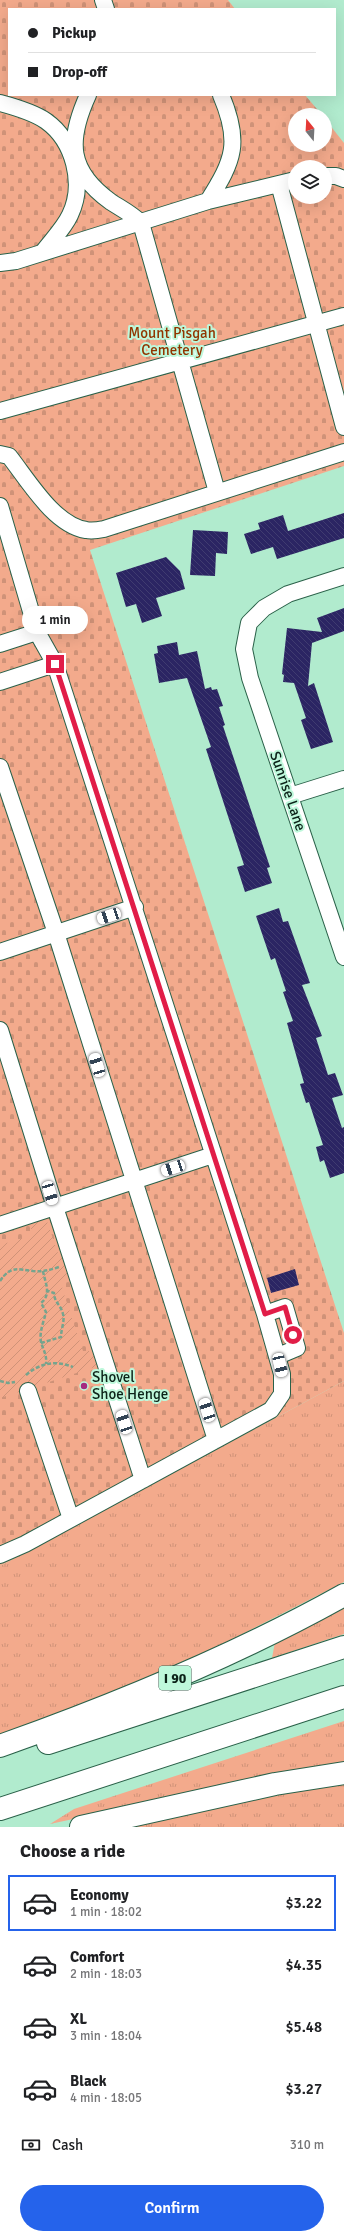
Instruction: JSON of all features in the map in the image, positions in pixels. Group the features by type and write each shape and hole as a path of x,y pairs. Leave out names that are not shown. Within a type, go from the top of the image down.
{"highway":[{"name":"I 90","path":"0,1746 156,1687 258,1639 344,1595"},
{"name":"I 90","path":"0,1759 344,1647"},
{"path":"0,1809 344,1697"},
{"path":"81,1827 275,1784 344,1773"}],"street":[{"path":"43,252 70,215 76,196 74,136 80,112 88,96"},
{"path":"208,201 226,172 233,147 231,118 221,96"},
{"path":"0,103 19,108 46,121 61,137 93,186 111,202 131,214 141,223 181,360 217,492"},
{"path":"332,176 344,179"},
{"path":"0,263 16,261 208,201 288,182"},
{"path":"279,184 344,427"},
{"path":"0,410 344,316"},
{"path":"0,454 10,456 46,504 64,522 86,530 104,529 344,452"},
{"path":"0,506 37,632 55,664 135,907 265,1314 282,1374 282,1394 271,1410 25,1544 0,1555"},
{"name":"Sunrise Lane","path":"344,576 288,594 264,608 249,623 244,650 250,678 344,957"},
{"path":"0,644 37,632"},
{"path":"0,682 55,664"},
{"path":"0,767 56,933 216,1440"},
{"path":"290,796 344,779"},
{"path":"0,952 135,907"},
{"path":"0,1030 143,1480"},
{"path":"0,1225 213,1155"},
{"path":"24,1382 71,1519"}],"path":[{"path":"0,1281 1,1277 10,1270 23,1269 43,1271 73,1263"},
{"path":"43,1271 48,1291 46,1299 41,1303 46,1312 41,1342 47,1356 46,1364"},
{"path":"41,1342 61,1337 64,1320 63,1313 54,1300 54,1293 48,1291"},
{"path":"0,1381 13,1383 24,1382 46,1364 56,1362 73,1367"}],"green space":[{"name":"Mount Pisgah Cemetery","path":"0,0 228,0 234,8 8,8 8,96 306,96 316,108 288,108 288,152 332,152 332,128 344,143 344,466 90,550 344,1333 344,1381 0,1566"},
{"path":"43,1219 48,1223 57,1252 65,1256 70,1273 62,1288 83,1351 96,1351 101,1365 0,1398 0,1245 33,1235 31,1228 36,1221"},
{"path":"344,1381 344,1582 211,1650 88,1702 0,1734 0,1566"},
{"path":"344,1606 344,1634 272,1658 275,1642"},
{"path":"344,1721 344,1765 287,1773 50,1824 74,1809"},
{"path":"344,1784 344,1827 127,1827 312,1788"}],"building":[{"path":"344,513 344,538 277,559 273,547 251,554 244,534 260,529 258,523 283,515 288,531"},
{"path":"193,530 228,532 227,554 216,553 215,576 190,575"},
{"path":"166,557 180,571 185,589 156,598 162,616 142,623 136,604 126,607 116,573"},
{"path":"344,608 344,631 312,643 308,686 314,683 333,742 311,749 301,720 306,718 294,683 283,682 284,675 282,674 287,628 322,632 317,618"},
{"path":"177,642 179,655 197,651 205,689 211,687 212,690 217,689 223,706 219,707 225,725 223,726 270,867 267,868 272,883 245,892 237,867 244,865 206,749 211,747 187,678 159,683 154,654 158,653 157,646"},
{"path":"279,908 283,922 288,921 310,983 302,985 322,1036 316,1038 328,1075 335,1073 343,1095 332,1098 342,1128 344,1127 344,1173 330,1178 324,1160 320,1162 316,1147 323,1145 309,1102 306,1103 300,1084 304,1083 287,1023 293,1021 283,992 286,991 275,958 271,960 256,916"},
{"path":"295,1269 299,1285 271,1293 267,1278"}],"place":[{"name":"Shovel Shoe Henge","path":"84,1386"}],"route":[{"path":"55,664 135,907 265,1314 285,1307 293,1335"}]}
